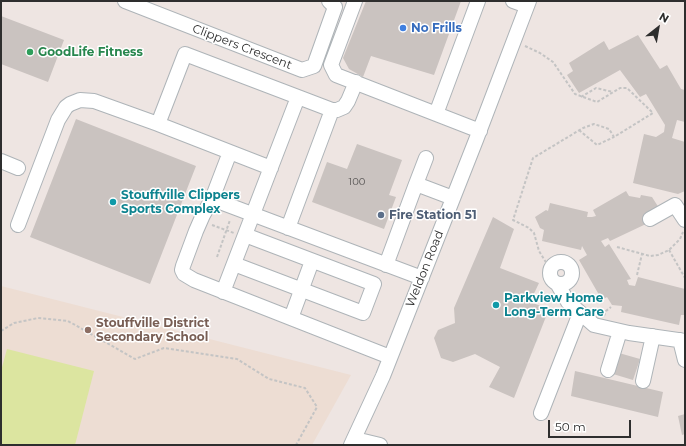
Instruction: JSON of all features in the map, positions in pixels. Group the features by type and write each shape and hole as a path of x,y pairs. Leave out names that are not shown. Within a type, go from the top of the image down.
{"street":[{"name":"Clippers Crescent","path":"125,1 302,70 314,66 335,7 328,1"},
{"path":"355,1 331,65 336,75 480,131"},
{"path":"436,114 478,1"},
{"path":"513,1 528,4"},
{"name":"Weldon Road","path":"353,442 422,278 528,4"},
{"path":"158,124 185,54 332,110 341,108 346,104 356,82"},
{"path":"224,292 298,97"},
{"path":"18,225 58,120 70,104 80,100 94,101 271,168"},
{"path":"288,228 332,110"},
{"path":"230,152 212,199 201,220 184,263 183,272 188,278 390,357"},
{"path":"386,265 426,158"},
{"path":"1,162 18,168"},
{"path":"416,184 453,198"},
{"path":"212,199 422,278"},
{"path":"650,219 675,205 684,224"},
{"path":"234,264 363,313 374,284 245,236"},
{"path":"291,318 312,261"},
{"path":"558,285 569,282 572,271 565,262 557,262 550,269 550,278 558,285 568,302 594,325 620,331 683,341 685,360"},
{"path":"541,413 580,313"},
{"path":"608,370 620,331"},
{"path":"643,381 653,336"},
{"path":"353,442 380,445"}],"path":[{"path":"514,41 540,53 553,62 575,94 597,102 620,88 627,88 653,113 614,137 597,145 579,130"},
{"path":"581,97 596,88 613,92"},
{"path":"550,269 539,251 534,233 530,228 513,220 532,158 579,130 594,124 609,129 614,137"},
{"path":"201,220 245,236"},
{"path":"217,257 230,220"},
{"path":"617,247 650,256 658,255 669,250 680,239 684,224"},
{"path":"669,250 685,278"},
{"path":"637,275 642,254"},
{"path":"1,331 14,323 38,318 68,321 135,359 164,348 237,359 269,379 305,388 317,407 296,445"}],"shaded area":[{"name":"Stouffville District Secondary School","path":"1,286 351,375 312,445 1,445"}],"green space":[{"path":"7,349 94,371 75,445 1,445 1,371"}],"building":[{"name":"No Frills","path":"366,1 461,1 434,75 371,56 363,77 349,69 343,58"},
{"name":"GoodLife Fitness","path":"1,16 64,40 48,82 1,64"},
{"path":"638,35 660,69 667,65 681,89 685,90 685,122 677,120 672,138 685,142 685,191 678,194 633,183 644,134 656,137 664,132 665,125 646,94 640,97 620,70 579,93 567,75 573,71 569,63 604,41 609,50"},
{"name":"Stouffville Clippers Sports Complex","path":"76,119 196,166 150,284 30,237"},
{"path":"357,144 402,160 389,195 396,197 384,229 312,202 327,162 347,169"},
{"path":"626,191 629,196 640,198 641,195 652,197 659,208 642,218 646,224 610,241 608,238 601,241 605,247 609,244 631,279 627,280 629,285 635,286 638,277 685,289 685,315 681,315 679,325 621,312 622,306 612,305 607,297 602,300 579,260 587,255 582,246 581,250 542,241 544,230 540,228 535,217 546,210 548,211 550,203 588,212 587,217 592,217 596,216 593,210"},
{"name":"Parkview Home Long-Term Care","path":"493,217 514,229 500,268 539,283 530,302 549,309 514,398 489,387 500,367 475,354 453,362 441,358 434,338 438,330 455,323 454,308"},
{"path":"619,353 640,359 633,380 613,374"},
{"path":"575,371 663,392 658,417 571,396"},
{"path":"685,414 685,434 682,435 678,416"}],"place":[{"name":"No Frills","path":"403,28"},
{"name":"GoodLife Fitness","path":"30,52"},
{"name":"Stouffville Clippers Sports Complex","path":"113,202"},
{"name":"Fire Station 51","path":"381,215"},
{"name":"Parkview Home Long-Term Care","path":"496,305"},
{"name":"Stouffville District Secondary School","path":"88,330"}]}
